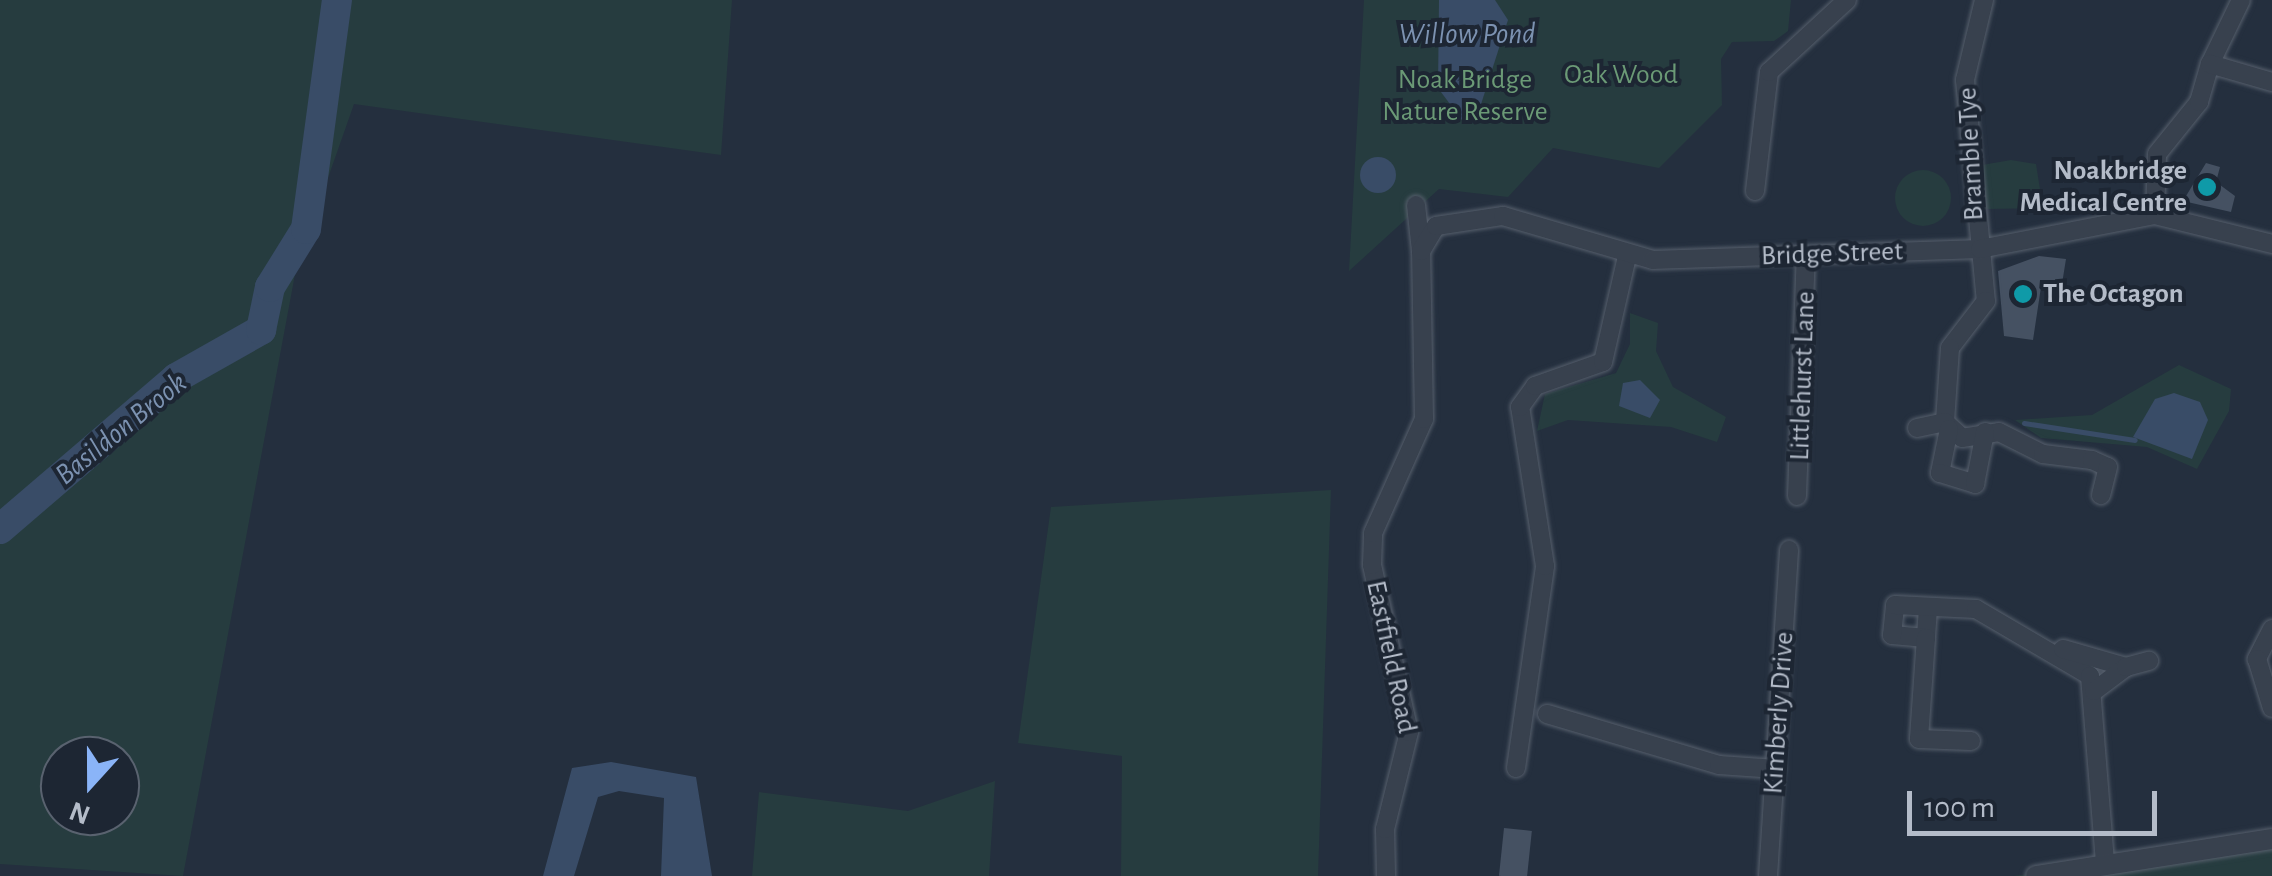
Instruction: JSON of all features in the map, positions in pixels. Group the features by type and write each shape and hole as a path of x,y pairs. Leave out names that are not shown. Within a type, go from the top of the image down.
{"street":[{"path":"1755,191 1769,72 1846,0"},
{"name":"Bramble Tye","path":"1984,0 1965,80 1986,301 1950,348 1947,425 1940,474 1974,484 1985,432"},
{"path":"2155,214 2158,154 2199,102 2210,64 2241,0"},
{"path":"2210,64 2272,82"},
{"name":"Eastfield Road","path":"1386,876 1385,829 1409,732 1372,549 1424,419 1421,258 1416,206"},
{"name":"Bridge Street","path":"1421,258 1449,221 1503,216 1627,256 1980,249 2155,214 2272,244"},
{"name":"Littlehurst Lane","path":"1797,496 1806,254"},
{"path":"1516,768 1545,566 1520,408 1535,386 1603,362 1627,256"},
{"path":"1917,428 1947,425 1962,438 1985,432 2108,468 2101,495"},
{"name":"Kimberly Drive","path":"1768,876 1789,550"},
{"path":"1926,638 1892,635 1895,605 2000,616 2080,663 2094,691 2105,864"},
{"path":"1928,608 1919,740 1971,741"},
{"path":"2272,630 2256,659 2272,708"},
{"path":"2057,649 2126,667"},
{"path":"2094,691 2126,667 2149,661"},
{"path":"1547,714 1657,740 1680,759 1776,769"},
{"path":"2036,876 2272,839"}],"green space":[{"path":"0,0 732,0 721,155 354,104 296,269 183,876 0,864"},
{"name":"Noak Bridge Nature Reserve","path":"1364,0 1791,0 1788,31 1774,41 1732,42 1721,59 1722,105 1659,168 1553,148 1508,197 1439,189 1349,271"},
{"path":"2011,160 2036,164 2043,208 1985,209 1976,166"},
{"path":"1923,170 1943,178 1951,198 1943,218 1923,226 1903,218 1895,198 1903,178"},
{"path":"1630,313 1658,323 1656,351 1673,387 1726,417 1717,442 1671,427 1568,420 1537,431 1545,394 1616,373 1630,344"},
{"path":"2179,365 2231,389 2229,411 2197,469 2147,447 2041,438 2015,420 2092,415"},
{"path":"1331,490 1318,876 1121,876 1122,756 1018,743 1051,507"},
{"path":"995,781 989,876 752,876 759,792 908,811"},
{"path":"2272,842 2272,876 2013,876 2222,849"}],"water":[{"name":"Willow Pond","path":"1439,0 1495,0 1508,20 1475,123 1464,123 1438,88"},
{"path":"1378,157 1391,162 1396,175 1391,188 1378,193 1365,188 1360,175 1365,162"},
{"path":"1640,380 1660,400 1650,418 1619,406 1623,383"},
{"path":"2174,393 2200,402 2208,420 2192,459 2133,437 2155,399"},
{"path":"611,762 696,777 712,876 661,876 664,798 619,791 598,797 574,876 543,876 572,768"}],"building":[{"name":"Noakbridge Medical Centre","path":"2206,163 2220,167 2216,182 2235,196 2231,212 2183,201"},
{"name":"The Octagon","path":"2039,256 2066,259 2061,290 2041,287 2033,340 2004,336 1998,271"},
{"path":"1504,828 1532,831 1527,876 1499,876"}],"waterway":[{"name":"Basildon Brook","path":"0,529 176,378 261,330 270,287 306,229 337,0"},
{"path":"2024,423 2135,440"}],"place":[{"name":"Noakbridge Medical Centre","path":"2207,187"},
{"name":"The Octagon","path":"2023,294"}],"park label":[{"name":"Oak Wood","path":"1621,75"}]}
